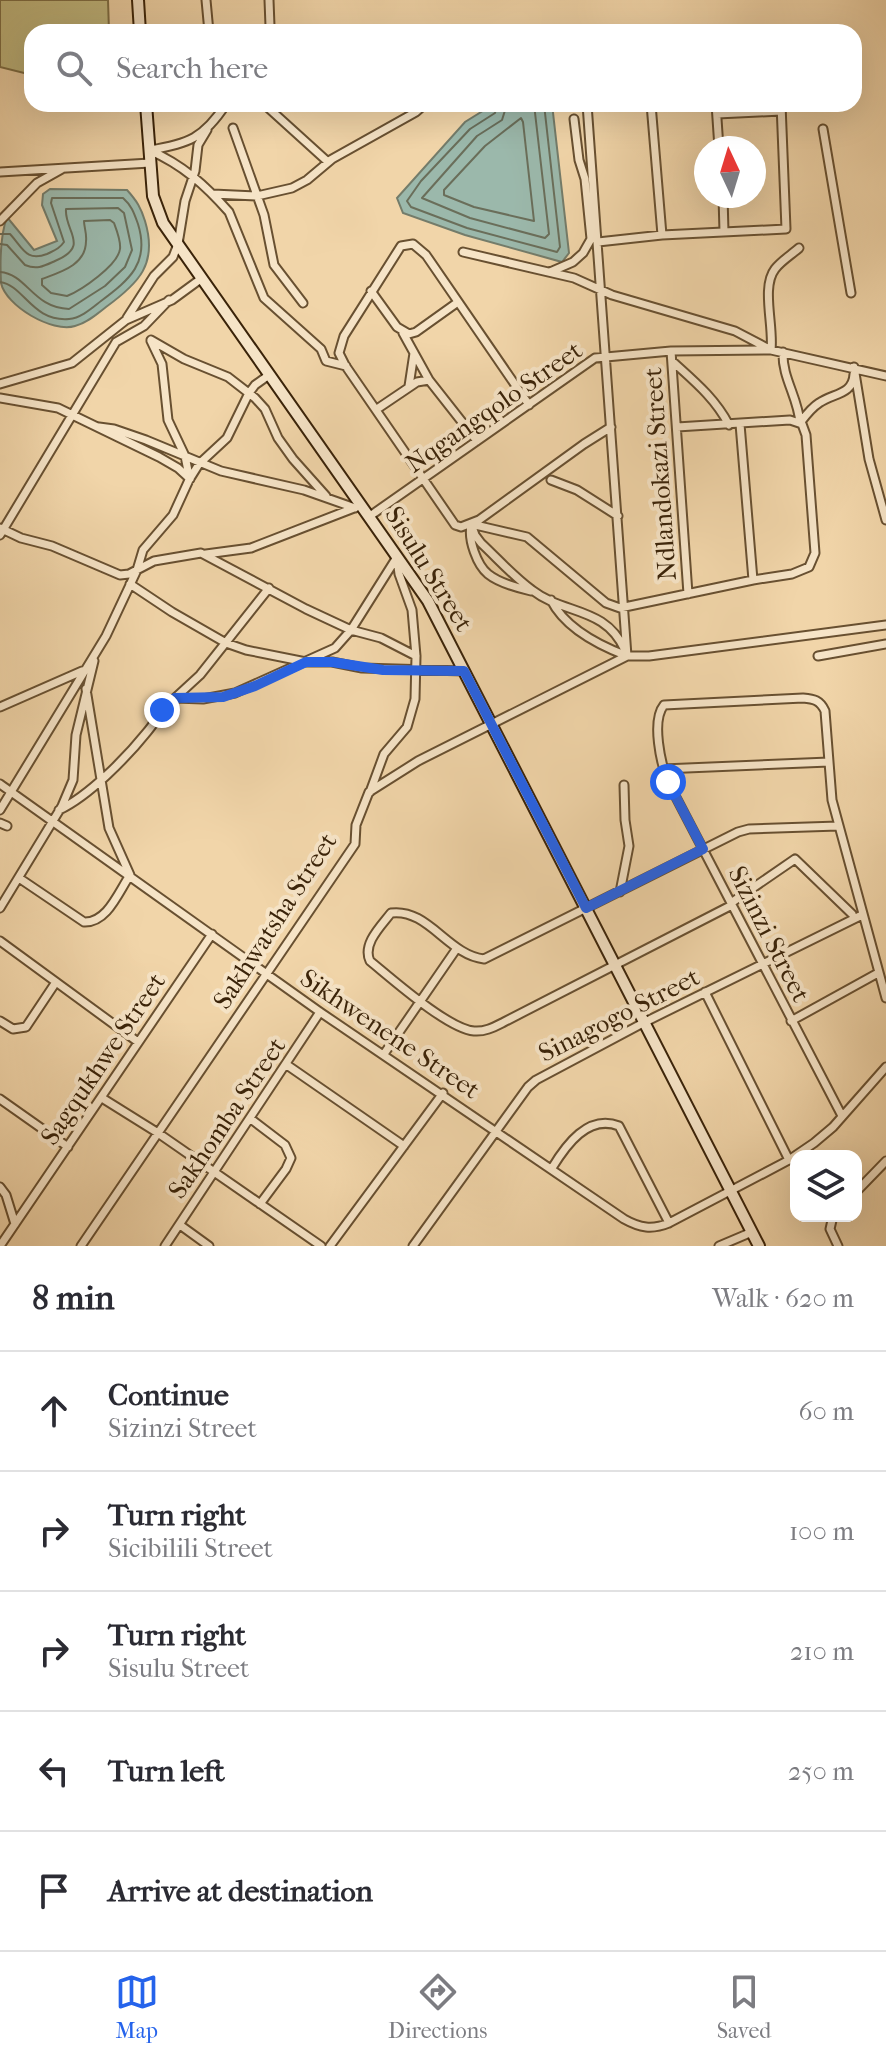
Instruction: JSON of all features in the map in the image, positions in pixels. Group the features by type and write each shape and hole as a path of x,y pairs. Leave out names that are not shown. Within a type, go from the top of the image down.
{"street":[{"path":"138,0 140,24"},
{"path":"206,0 208,24"},
{"path":"269,0 270,24"},
{"name":"Sisulu Street","path":"147,112 158,213 363,512 428,601 759,1246"},
{"path":"216,112 217,118"},
{"path":"126,320 154,276 173,257 198,145 221,112"},
{"path":"273,112 328,162"},
{"path":"280,112 287,124"},
{"path":"213,194 257,196 292,188 328,162 416,112"},
{"path":"588,112 627,656"},
{"path":"652,112 662,235"},
{"path":"718,136 717,114 738,112"},
{"path":"598,242 662,235 786,229 781,112"},
{"path":"548,272 573,262 591,239 585,179 579,160 574,119"},
{"path":"233,128 257,196 274,265 303,303"},
{"path":"823,129 851,293"},
{"path":"149,150 192,140 207,130"},
{"path":"149,150 180,165 213,194 229,212 264,298 321,349 326,361 346,366"},
{"path":"0,172 150,163"},
{"path":"0,221 37,183 65,167"},
{"path":"723,208 724,232"},
{"path":"529,405 426,255 419,248 407,244 395,252 340,345 339,353 455,525 471,524 611,427"},
{"path":"463,252 574,278 601,292 735,331 771,350 773,334 767,288 774,269 799,248"},
{"path":"0,384 72,363 126,320 185,292 202,278"},
{"path":"371,291 403,332 429,380 477,441"},
{"path":"137,570 120,575 52,546 1,531 116,342 144,326 169,300"},
{"path":"403,332 416,332 458,302"},
{"path":"190,479 185,455 168,420 162,364 151,340 184,359 228,377 249,393 265,409 278,438 293,459 326,497"},
{"name":"Nqgangqolo Street","path":"137,570 154,561 251,548 363,512 425,478 587,363 606,356 671,351 771,350 886,376"},
{"path":"409,386 414,351"},
{"name":"Ndlandokazi Street","path":"671,351 688,594"},
{"path":"471,524 527,537 606,603 620,608 801,572 814,561 806,435 800,423 799,408 782,368 783,352"},
{"path":"672,361 695,379 715,401 729,425"},
{"path":"800,423 822,401 846,391 854,380 854,367"},
{"path":"854,367 869,459 886,527"},
{"path":"0,810 96,654 137,570 143,550 173,515 201,463 227,438 249,393 269,375"},
{"path":"377,409 409,386 429,380"},
{"path":"0,398 40,404 72,414 169,462 190,479"},
{"path":"677,427 790,420 800,423"},
{"path":"740,424 753,580"},
{"path":"99,427 114,429 221,471 326,497 363,512"},
{"path":"551,480 577,490 618,516"},
{"path":"471,524 481,543 534,592"},
{"path":"471,524 469,535 487,574 579,609 610,626 627,656"},
{"path":"204,554 351,630 381,638 416,656"},
{"path":"175,698 223,697 255,686 335,648 351,630 397,557"},
{"name":"Sakhwatsha Street","path":"81,1246 355,844 356,825 384,754 407,727 415,699 416,656 412,610 399,574 397,557"},
{"path":"130,584 226,643 246,650 306,662 332,662 383,670 464,671"},
{"path":"59,810 71,805 134,747 162,710 200,675 269,588"},
{"path":"551,600 565,622 627,656"},
{"path":"369,792 418,761 627,656 649,656 886,625"},
{"path":"818,656 886,644"},
{"path":"0,908 59,810 73,780 76,735 96,654"},
{"path":"0,707 85,670"},
{"path":"19,878 84,922 92,922 102,918 130,875 109,828 86,689"},
{"name":"Sizinzi Street","path":"842,1116 663,769 659,752 659,712 664,705 812,698 822,705 825,711 829,783 838,826 886,998"},
{"path":"663,769 829,762"},
{"name":"Sikhwenene Street","path":"0,784 320,1012 632,1223 646,1228 669,1223 730,1190"},
{"path":"620,892 629,846 624,785"},
{"path":"838,826 749,829 703,849 492,956 476,958 457,948 413,915 391,913 366,953 370,961 419,1001 464,1029 479,1031 488,1030 732,904 795,859 852,914"},
{"name":"Sinagogo Street","path":"413,1246 536,1080 645,1022 862,915"},
{"name":"Sagqukhwe Street","path":"0,1246 212,934"},
{"path":"0,941 138,1042"},
{"path":"384,1054 457,948"},
{"path":"791,1021 878,973"},
{"path":"0,1021 13,1029 26,1027 56,982"},
{"path":"705,992 789,1160"},
{"name":"Sakhomba Street","path":"165,1246 320,1012"},
{"path":"287,1065 404,1146"},
{"path":"730,1190 789,1160 825,1134 886,1067"},
{"path":"330,1246 443,1093"},
{"path":"102,1098 321,1246"},
{"path":"0,1099 68,1147"},
{"path":"251,1119 285,1145 291,1158 260,1204"},
{"path":"552,1168 575,1136 593,1125 611,1123 619,1126 669,1223"},
{"path":"862,1186 886,1161"},
{"path":"0,1187 6,1195 15,1224"},
{"path":"832,1222 830,1229 838,1246"},
{"path":"180,1225 209,1246"},
{"path":"719,1246 752,1232"}],"shaded area":[{"path":"0,0 108,0 109,24 24,24 24,73 0,67"}],"water":[{"path":"481,112 553,112 569,253 562,262 465,235 403,213 397,198 465,122"},
{"path":"50,189 127,190 140,208 148,236 147,261 136,281 95,315 75,326 54,325 31,316 11,300 1,283 2,241 7,217 34,250 57,241 42,205 43,194"}],"route":[{"path":"162,710 175,698 223,697 306,662 332,662 383,670 464,671 586,908 703,849 668,782"}]}
